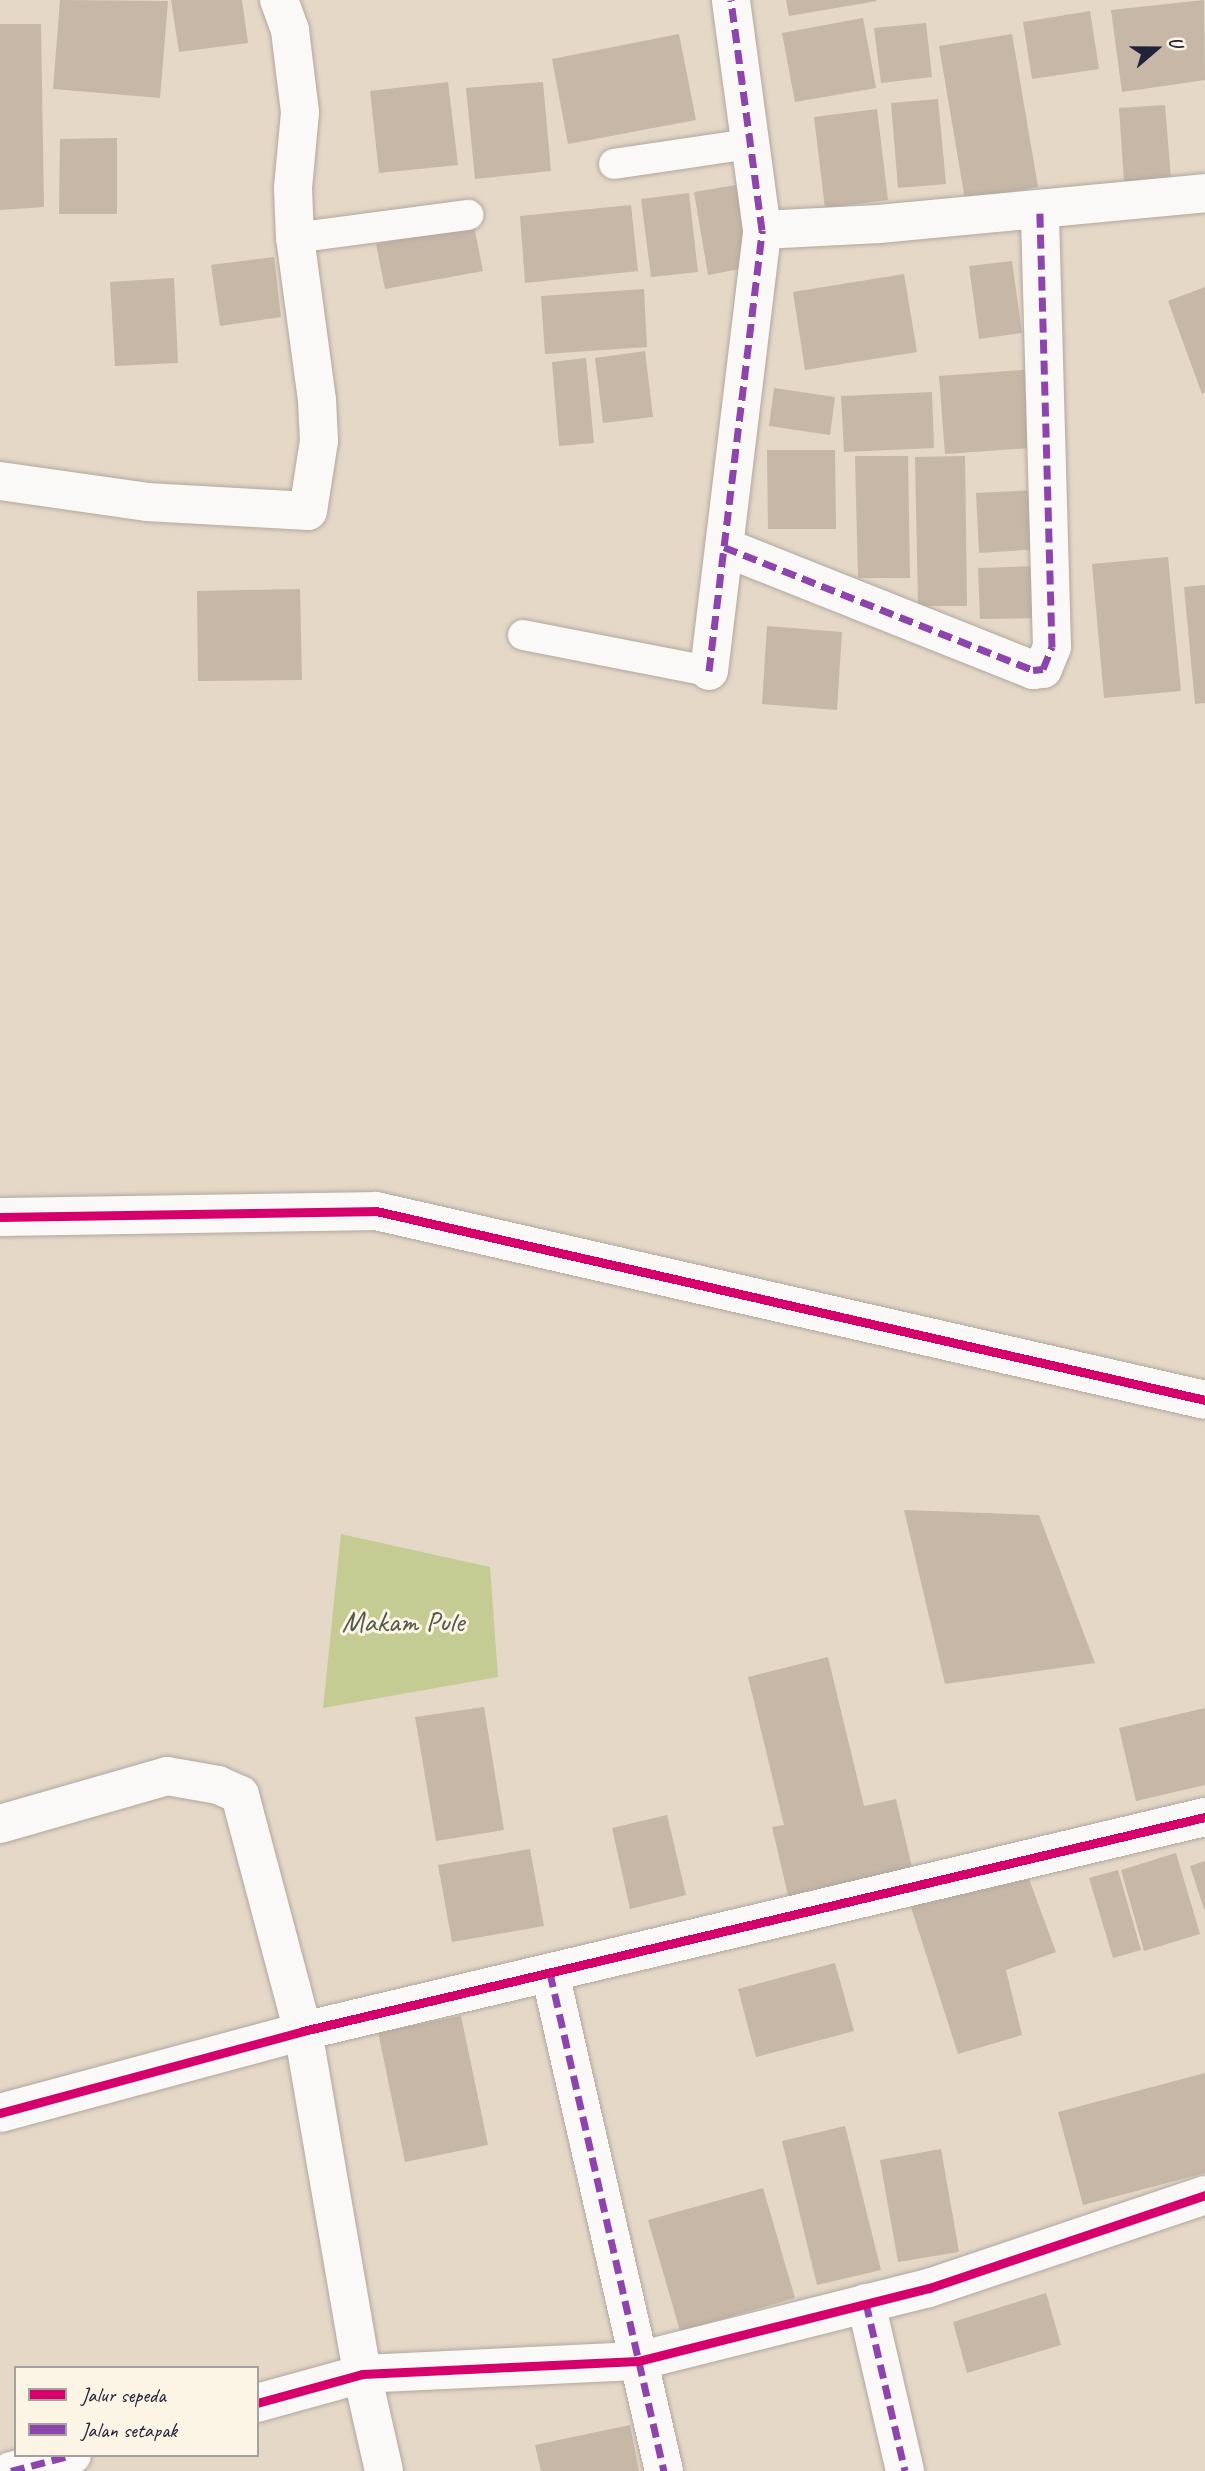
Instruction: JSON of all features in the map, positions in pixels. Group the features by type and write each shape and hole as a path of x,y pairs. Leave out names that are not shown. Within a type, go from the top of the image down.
{"street":[{"path":"0,481 147,502 308,511 319,441 295,238 293,188 300,113 290,30 279,0"},
{"path":"709,671 762,230 731,0"},
{"path":"762,230 1040,210 1205,193"},
{"path":"724,547 1033,670 1043,669 1052,647 1040,210"},
{"path":"0,1217 376,1211 1205,1399"},
{"path":"0,1824 167,1776 218,1785 240,1795 303,2031 362,2374 384,2471"},
{"path":"0,2113 303,2031 1205,1817"},
{"path":"550,1973 664,2471"},
{"path":"259,2402 362,2374 638,2361 929,2288 1205,2195"},
{"path":"866,2303 905,2471"},
{"path":"11,2471 64,2457"}],"lane":[{"path":"614,164 750,144"},
{"path":"295,238 468,215"},
{"path":"523,635 709,671"}],"green space":[{"name":"Makam Pule","path":"341,1534 490,1567 498,1677 323,1708"}],"building":[{"path":"60,0 168,1 160,98 53,89"},
{"path":"171,0 242,0 248,43 179,52"},
{"path":"786,0 876,0 877,1 789,16"},
{"path":"1204,0 1205,80 1122,92 1111,10"},
{"path":"1090,11 1099,69 1032,79 1023,22"},
{"path":"863,18 876,88 795,102 782,33"},
{"path":"926,23 932,77 881,83 874,28"},
{"path":"0,24 41,24 44,207 0,210"},
{"path":"679,34 696,120 568,144 552,59"},
{"path":"1012,34 1038,187 965,200 939,46"},
{"path":"448,82 458,165 379,173 370,91"},
{"path":"543,82 551,171 475,179 466,88"},
{"path":"938,99 946,184 898,188 891,103"},
{"path":"1165,105 1171,179 1124,182 1119,108"},
{"path":"877,109 888,200 825,208 814,117"},
{"path":"117,138 117,214 59,214 60,139"},
{"path":"742,184 756,266 708,275 694,192"},
{"path":"689,193 698,272 651,277 641,199"},
{"path":"631,205 638,271 525,283 520,216"},
{"path":"474,226 483,271 385,289 376,244"},
{"path":"274,257 281,317 220,326 211,265"},
{"path":"1012,261 1022,333 979,339 969,266"},
{"path":"904,274 917,352 805,370 793,292"},
{"path":"174,278 178,363 115,366 110,282"},
{"path":"1205,287 1205,392 1202,394 1168,301"},
{"path":"644,289 647,347 545,354 541,296"},
{"path":"645,351 653,417 603,423 595,358"},
{"path":"586,358 594,443 559,446 552,362"},
{"path":"1037,369 1044,447 945,454 939,376"},
{"path":"774,388 835,397 830,435 769,426"},
{"path":"932,392 934,448 844,452 841,396"},
{"path":"767,450 835,450 836,529 768,529"},
{"path":"855,456 908,456 910,578 858,578"},
{"path":"965,456 967,606 918,606 915,457"},
{"path":"1036,490 1040,549 979,553 976,493"},
{"path":"1168,557 1181,691 1104,698 1092,564"},
{"path":"1039,566 1041,618 980,619 978,568"},
{"path":"1205,585 1205,703 1195,704 1184,587"},
{"path":"300,589 302,680 198,681 197,591"},
{"path":"767,626 842,632 837,710 762,704"},
{"path":"904,1510 1039,1515 1095,1663 945,1684"},
{"path":"828,1657 864,1806 896,1799 914,1876 790,1904 772,1827 784,1825 748,1677"},
{"path":"484,1707 504,1830 436,1841 415,1717"},
{"path":"1205,1708 1205,1785 1136,1801 1119,1728"},
{"path":"667,1815 686,1895 630,1909 612,1828"},
{"path":"530,1849 544,1926 452,1942 438,1865"},
{"path":"1176,1853 1200,1934 1144,1951 1121,1870"},
{"path":"1205,1861 1205,1909 1204,1909 1190,1866"},
{"path":"1118,1870 1141,1950 1113,1958 1089,1878"},
{"path":"1029,1879 1056,1952 1006,1970 1022,2035 958,2054 910,1904"},
{"path":"835,1963 854,2031 756,2057 738,1989"},
{"path":"461,2016 488,2145 405,2162 378,2032"},
{"path":"1205,2073 1205,2173 1083,2205 1058,2112"},
{"path":"845,2126 881,2270 817,2285 782,2141"},
{"path":"941,2149 959,2252 898,2262 880,2160"},
{"path":"763,2188 795,2298 680,2331 648,2220"},
{"path":"1046,2293 1061,2345 967,2373 953,2322"},
{"path":"630,2425 639,2471 541,2471 535,2445"}],"marked path":[{"path":"709,671 762,230 731,0"},
{"path":"724,547 1033,670 1043,669 1052,647 1040,210"},
{"path":"550,1973 664,2471"},
{"path":"866,2303 905,2471"},
{"path":"11,2471 64,2457"}],"cycle path":[{"path":"0,1217 376,1211 1205,1400"},
{"path":"0,2113 303,2031 1205,1817"},
{"path":"259,2402 362,2374 638,2361 929,2288 1205,2195"}]}
